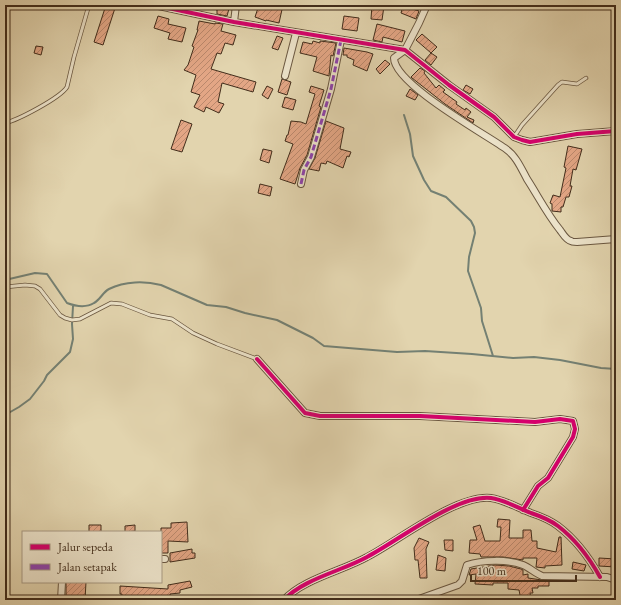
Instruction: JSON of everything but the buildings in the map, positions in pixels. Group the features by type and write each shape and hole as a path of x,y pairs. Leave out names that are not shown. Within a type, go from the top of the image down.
{"street":[{"path":"154,5 170,7 234,22 405,50 449,85 494,117 514,136 522,140 530,142 577,134 616,131"},
{"path":"234,22 236,5"},
{"path":"427,5 405,50 394,58 394,64 406,79 466,125 512,154 551,219 566,238 570,241 577,242 616,239"},
{"path":"285,76 296,32"},
{"path":"301,184 304,170 311,157 331,89 341,40"},
{"path":"257,359 305,413 320,416 420,416 535,422 560,419 573,421 575,429 573,437 548,478 538,486 523,510"},
{"path":"284,600 299,588 367,557 422,523 472,499 490,498 502,500 558,526 581,549 594,566 600,577"},
{"path":"416,600 458,585 462,581 467,566 474,563 510,562 525,566 534,573 542,576 607,577 616,580"},
{"path":"61,600 62,583"}],"lane":[{"path":"5,122 46,103 65,91 89,5"},
{"path":"514,136 558,85 562,82 577,84 586,78"},
{"path":"5,287 25,285 35,286 40,289 60,314 65,318 72,320 80,319 111,304 122,304 150,315 172,319 193,333 257,359"}],"waterway":[{"path":"404,115 410,134 413,156 424,180 431,191 446,197 471,221 474,227 475,233 469,257 468,271 481,308 482,321 493,356"},
{"path":"5,280 35,273 47,274 67,303 80,306 91,305 107,290 122,284 142,282 161,285 207,305 226,307 277,320 313,338 324,346 397,352 425,351 513,358 534,357 616,369"},
{"path":"5,415 30,399 47,375 70,352 73,339 73,306"}],"marked path":[{"path":"301,184 304,170 311,157 331,89 341,40"}],"cycle path":[{"path":"154,5 234,22 405,50 449,85 494,117 514,137 522,140 530,142 577,134 616,131"},
{"path":"257,359 305,413 320,416 420,416 535,422 560,419 573,421 575,429 573,437 548,478 538,486 523,510"},
{"path":"284,600 301,586 367,557 445,511 462,503 477,499 491,498 501,500 555,524 576,543 592,563 600,577"}]}
